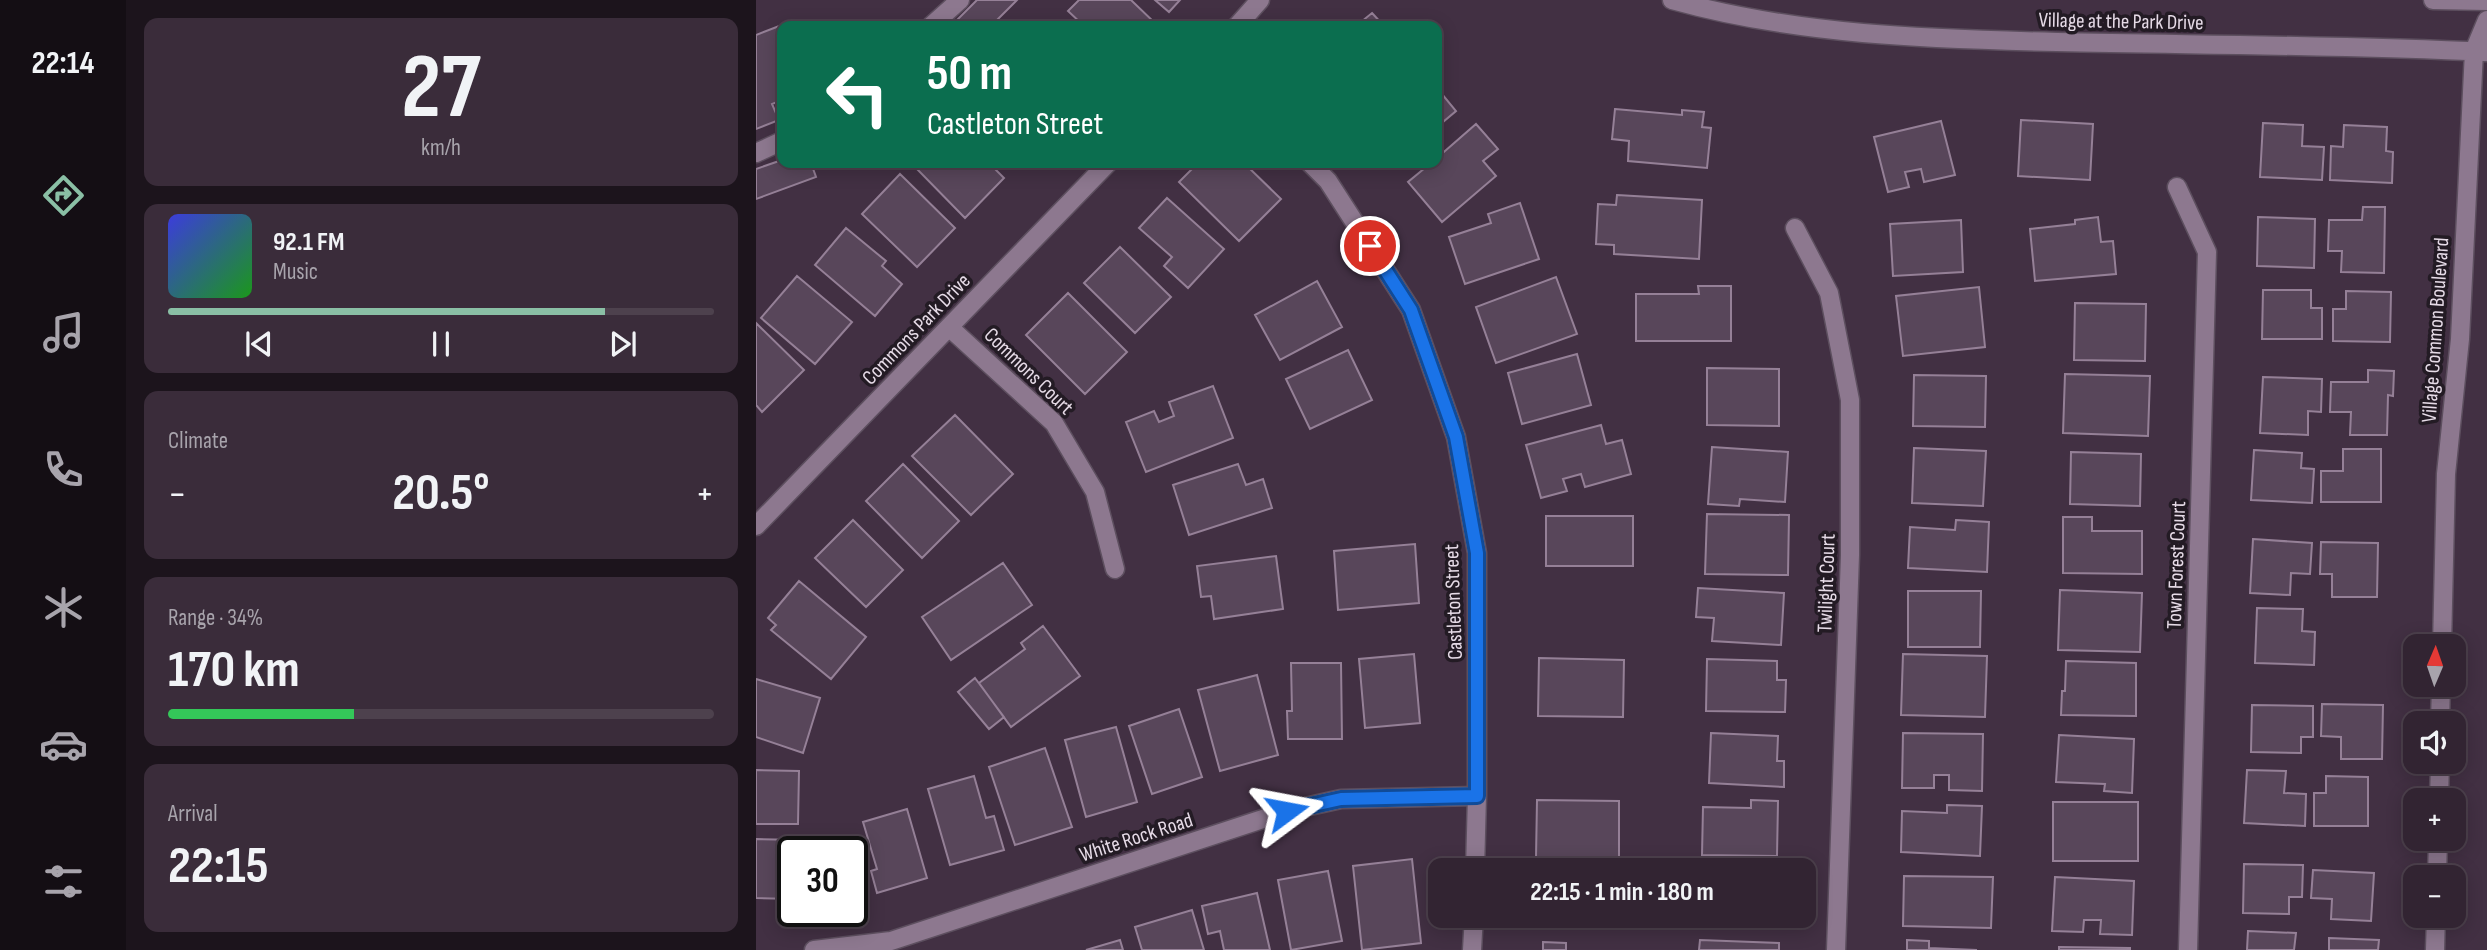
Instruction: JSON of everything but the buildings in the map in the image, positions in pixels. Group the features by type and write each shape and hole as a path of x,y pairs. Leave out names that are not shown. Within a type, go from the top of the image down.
{"street":[{"path":"937,21 960,0"},
{"path":"1241,21 1260,0"},
{"name":"Village at the Park Drive","path":"1672,0 1702,8 1831,31 1954,39 2480,52"},
{"path":"2434,0 2487,1"},
{"name":"Village Common Boulevard","path":"2442,634 2446,474 2460,339 2480,52 2487,20"},
{"path":"756,153 777,143"},
{"name":"Commons Park Drive","path":"756,526 1103,168"},
{"name":"Castleton Street","path":"1316,168 1328,181 1411,310 1456,437 1477,553 1475,858"},
{"name":"Town Forest Court","path":"2177,187 2207,251 2188,950"},
{"name":"Twilight Court","path":"1795,228 1829,293 1850,400 1850,555 1836,950"},
{"name":"Commons Court","path":"949,327 1054,423 1096,492 1115,569"},
{"name":"White Rock Road","path":"814,950 891,941 1287,811 1341,799 1477,796"},
{"path":"1472,950 1473,928"},
{"path":"2435,950 2436,928"}],"route":[{"path":"1287,811 1341,799 1477,796 1477,553 1456,437 1411,310 1370,246"}]}
